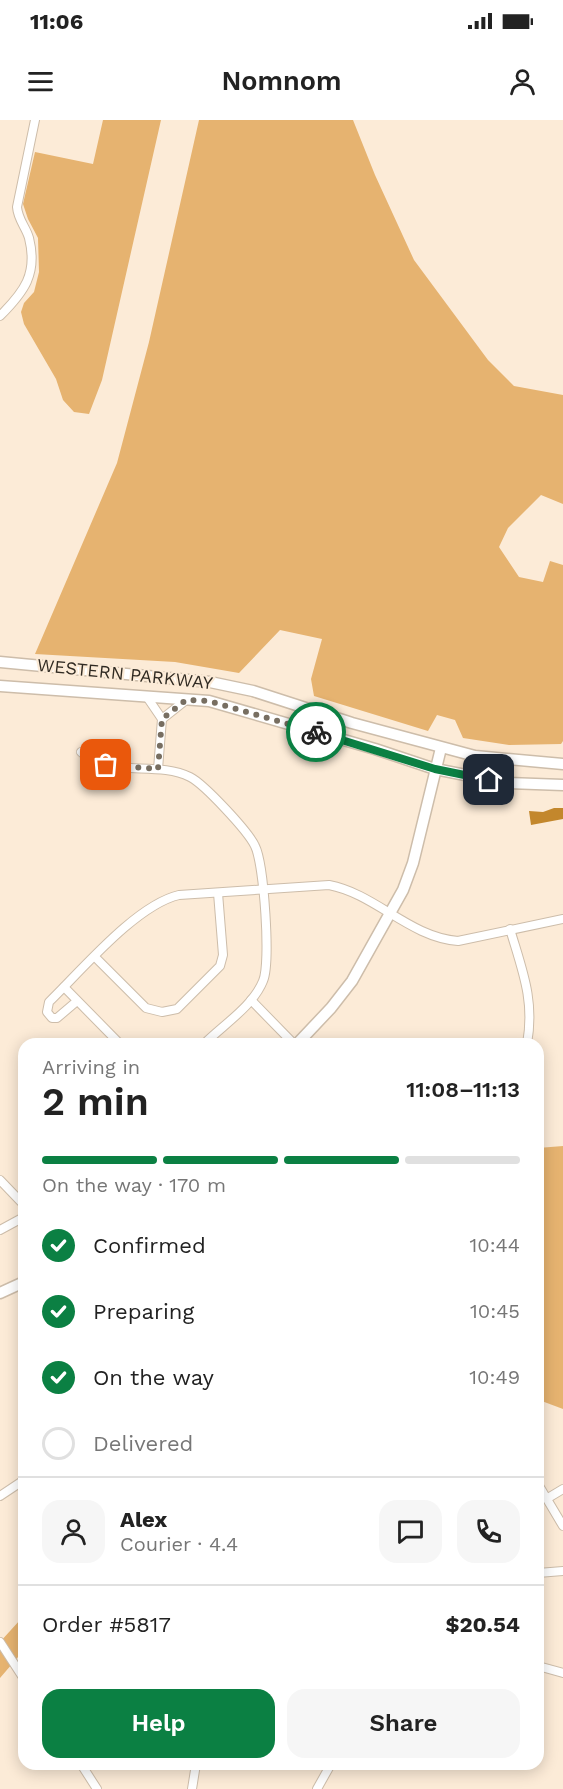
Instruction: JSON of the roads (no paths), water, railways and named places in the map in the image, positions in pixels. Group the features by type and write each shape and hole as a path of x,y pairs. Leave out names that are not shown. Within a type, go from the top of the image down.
{"main road":[{"name":"WESTERN PARKWAY","path":"0,662 210,682 253,691 441,748 514,761 563,764"},
{"name":"WESTERN PARKWAY","path":"0,686 209,701 375,749 435,769 506,783 563,784"},
{"path":"302,1038 331,1008 352,981 403,890 413,863 441,748"},
{"path":"0,1293 18,1285"}],"street":[{"path":"0,316 20,296 29,280 31,258 28,236 18,218 17,207 35,120"},
{"path":"147,697 162,719 158,769"},
{"path":"162,719 186,700"},
{"path":"81,752 90,761 102,764 158,769 190,777 249,836 256,848 262,890 267,971 251,1000 210,1038"},
{"path":"77,1001 57,1018 49,1016 46,1005 138,916 154,904 179,895 335,886 441,940 458,941 563,919"},
{"path":"95,957 146,1008 162,1012 177,1009 220,966 223,955 218,893"},
{"path":"510,929 530,994 531,1019 528,1038"},
{"path":"64,987 114,1038"},
{"path":"251,1000 290,1038"},
{"path":"0,1180 18,1198"},
{"path":"0,1230 18,1220"},
{"path":"0,1496 18,1484"},
{"path":"548,1498 563,1489"},
{"path":"544,1492 563,1526"},
{"path":"544,1573 563,1571"},
{"path":"0,1642 18,1669"},
{"path":"544,1668 563,1673"},
{"path":"85,1770 97,1789"},
{"path":"192,1789 195,1770"},
{"path":"317,1789 327,1770"}]}
